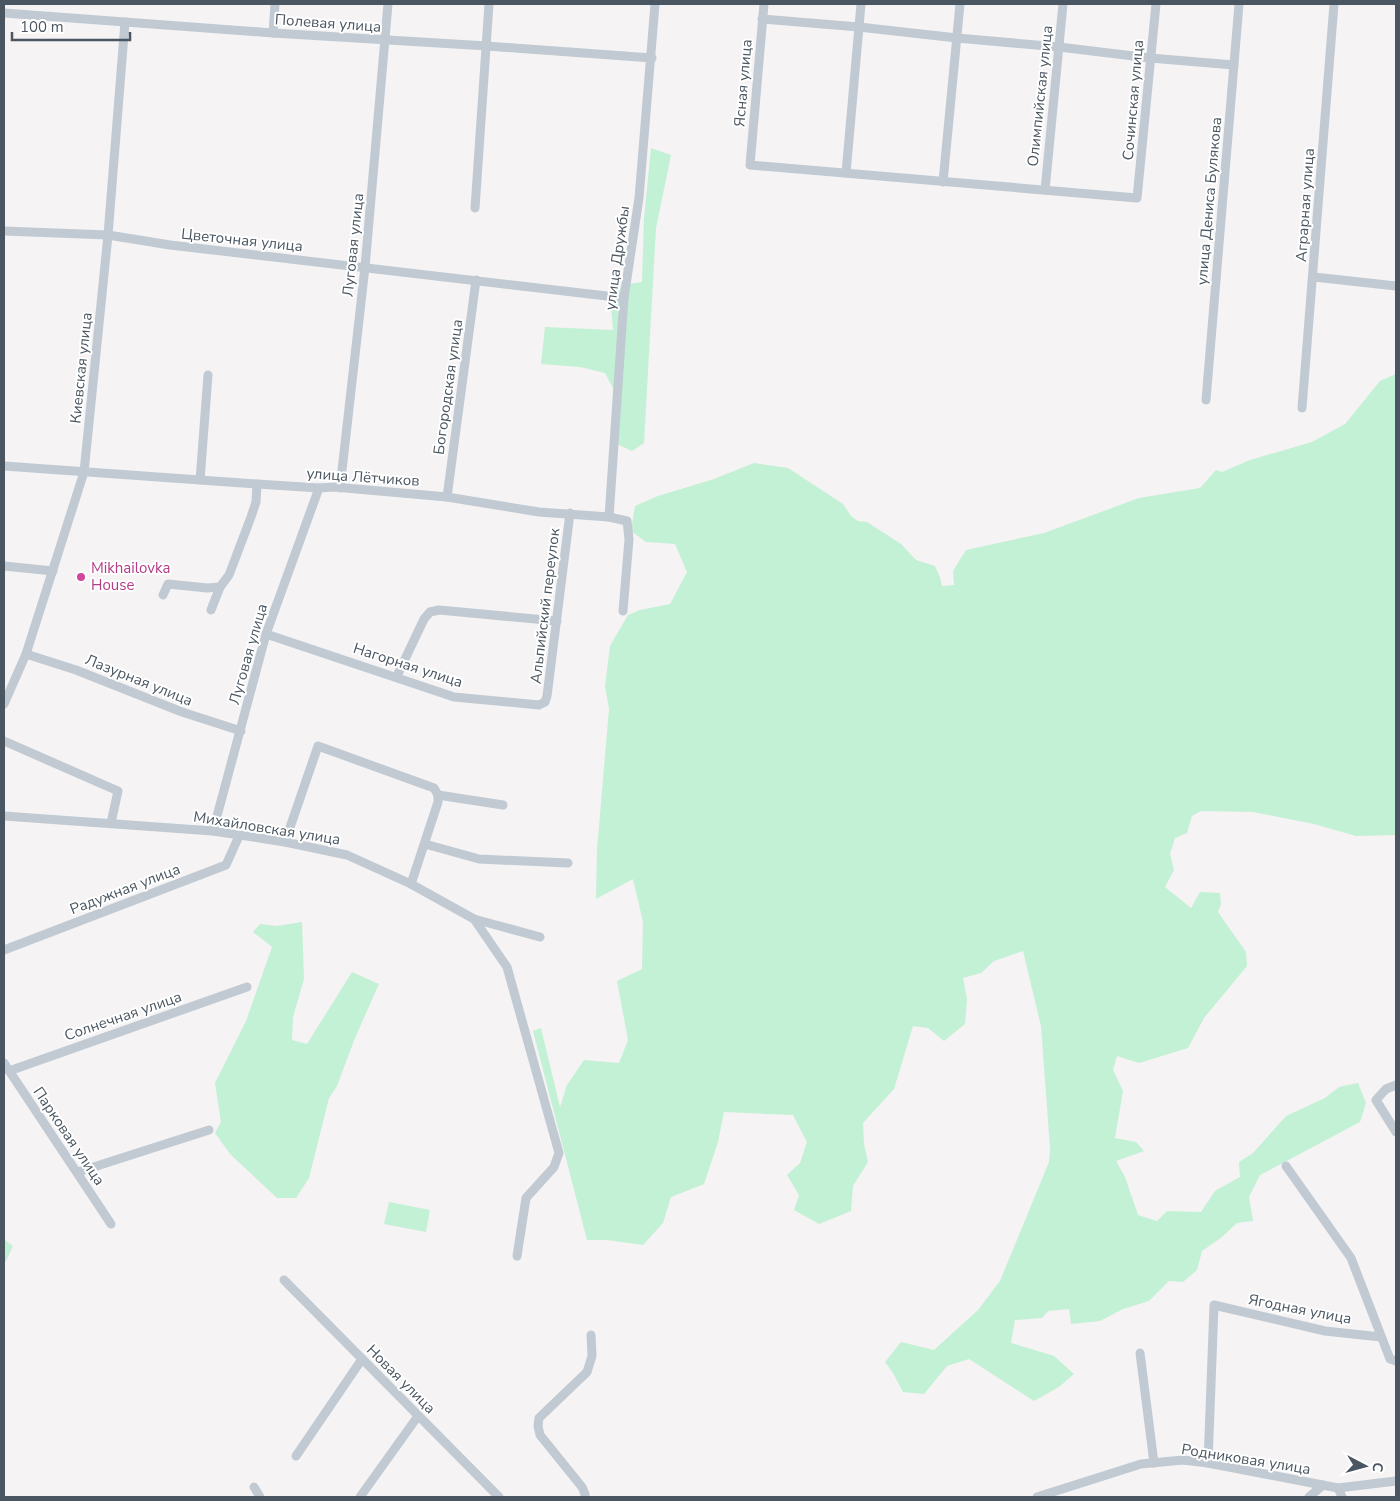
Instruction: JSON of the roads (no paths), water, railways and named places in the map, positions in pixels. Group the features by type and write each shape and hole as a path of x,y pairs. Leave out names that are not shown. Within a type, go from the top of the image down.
{"street":[{"path":"273,33 275,4"},
{"name":"Луговая улица","path":"340,488 365,267 388,4"},
{"path":"476,208 489,4"},
{"name":"улица Дружбы","path":"609,517 624,298 639,198 655,4"},
{"name":"Ясная улица","path":"764,4 750,165 846,173"},
{"path":"861,4 846,173 1044,190"},
{"path":"943,182 960,4"},
{"name":"Олимпийская улица","path":"1044,190 1063,4"},
{"name":"Сочинская улица","path":"1044,190 1137,198 1156,4"},
{"name":"улица Дениса Булякова","path":"1206,400 1239,4"},
{"name":"Аграрная улица","path":"1302,408 1314,277 1334,4"},
{"name":"Полевая улица","path":"7,10 125,22 652,58"},
{"path":"762,20 859,27 1150,58 1234,65"},
{"name":"Киевская улица","path":"4,704 26,654 84,472 108,235 125,22"},
{"name":"Цветочная улица","path":"4,231 108,235 170,245 624,298"},
{"path":"1314,277 1396,286"},
{"name":"Богородская улица","path":"447,497 476,280"},
{"path":"200,480 208,375"},
{"name":"улица Лётчиков","path":"4,466 340,488 447,497 539,512 570,513 627,521 630,540 623,612"},
{"path":"211,610 220,587 229,575 251,517 256,502 257,484"},
{"name":"Луговая улица","path":"213,831 266,634 319,488"},
{"name":"Альпийский переулок","path":"545,702 570,513"},
{"path":"4,566 53,571"},
{"path":"163,595 168,584 192,588 220,587"},
{"path":"397,676 424,619 430,612 438,610 557,621"},
{"name":"Нагорная улица","path":"266,634 397,676 454,697 539,705 545,702"},
{"name":"Лазурная улица","path":"26,654 76,670 182,712 241,731"},
{"path":"4,741 118,791 111,823"},
{"path":"285,842 318,746 434,788 438,795 438,802 411,884"},
{"path":"438,795 503,805"},
{"name":"Михайловская улица","path":"4,816 213,831 285,842 347,855 411,884 474,919 507,967 559,1153 554,1167 526,1198 517,1256"},
{"name":"Радужная улица","path":"4,950 226,866 239,836"},
{"path":"425,844 479,859 568,863"},
{"path":"474,919 540,937"},
{"name":"Солнечная улица","path":"6,1067 247,987"},
{"name":"Парковая улица","path":"6,1067 111,1224"},
{"path":"1396,1085 1386,1089 1376,1100 1396,1132"},
{"path":"78,1172 209,1130"},
{"name":"Ягодная улица","path":"1286,1166 1350,1258 1390,1358 1396,1361"},
{"name":"Новая улица","path":"284,1280 499,1497"},
{"name":"Ягодная улица","path":"1208,1463 1214,1305 1325,1332 1381,1337"},
{"path":"585,1497 582,1487 540,1435 538,1426 539,1418 587,1372 592,1356 591,1335"},
{"path":"1140,1353 1154,1463"},
{"path":"296,1456 362,1359"},
{"path":"360,1497 418,1416"},
{"name":"Родниковая улица","path":"1037,1497 1141,1464 1183,1460 1338,1488 1396,1481"},
{"path":"1309,1497 1323,1485"},
{"path":"254,1487 260,1497"},
{"path":"1338,1488 1342,1497"}],"place":[{"name":"Mikhailovka House","path":"81,577"}]}
